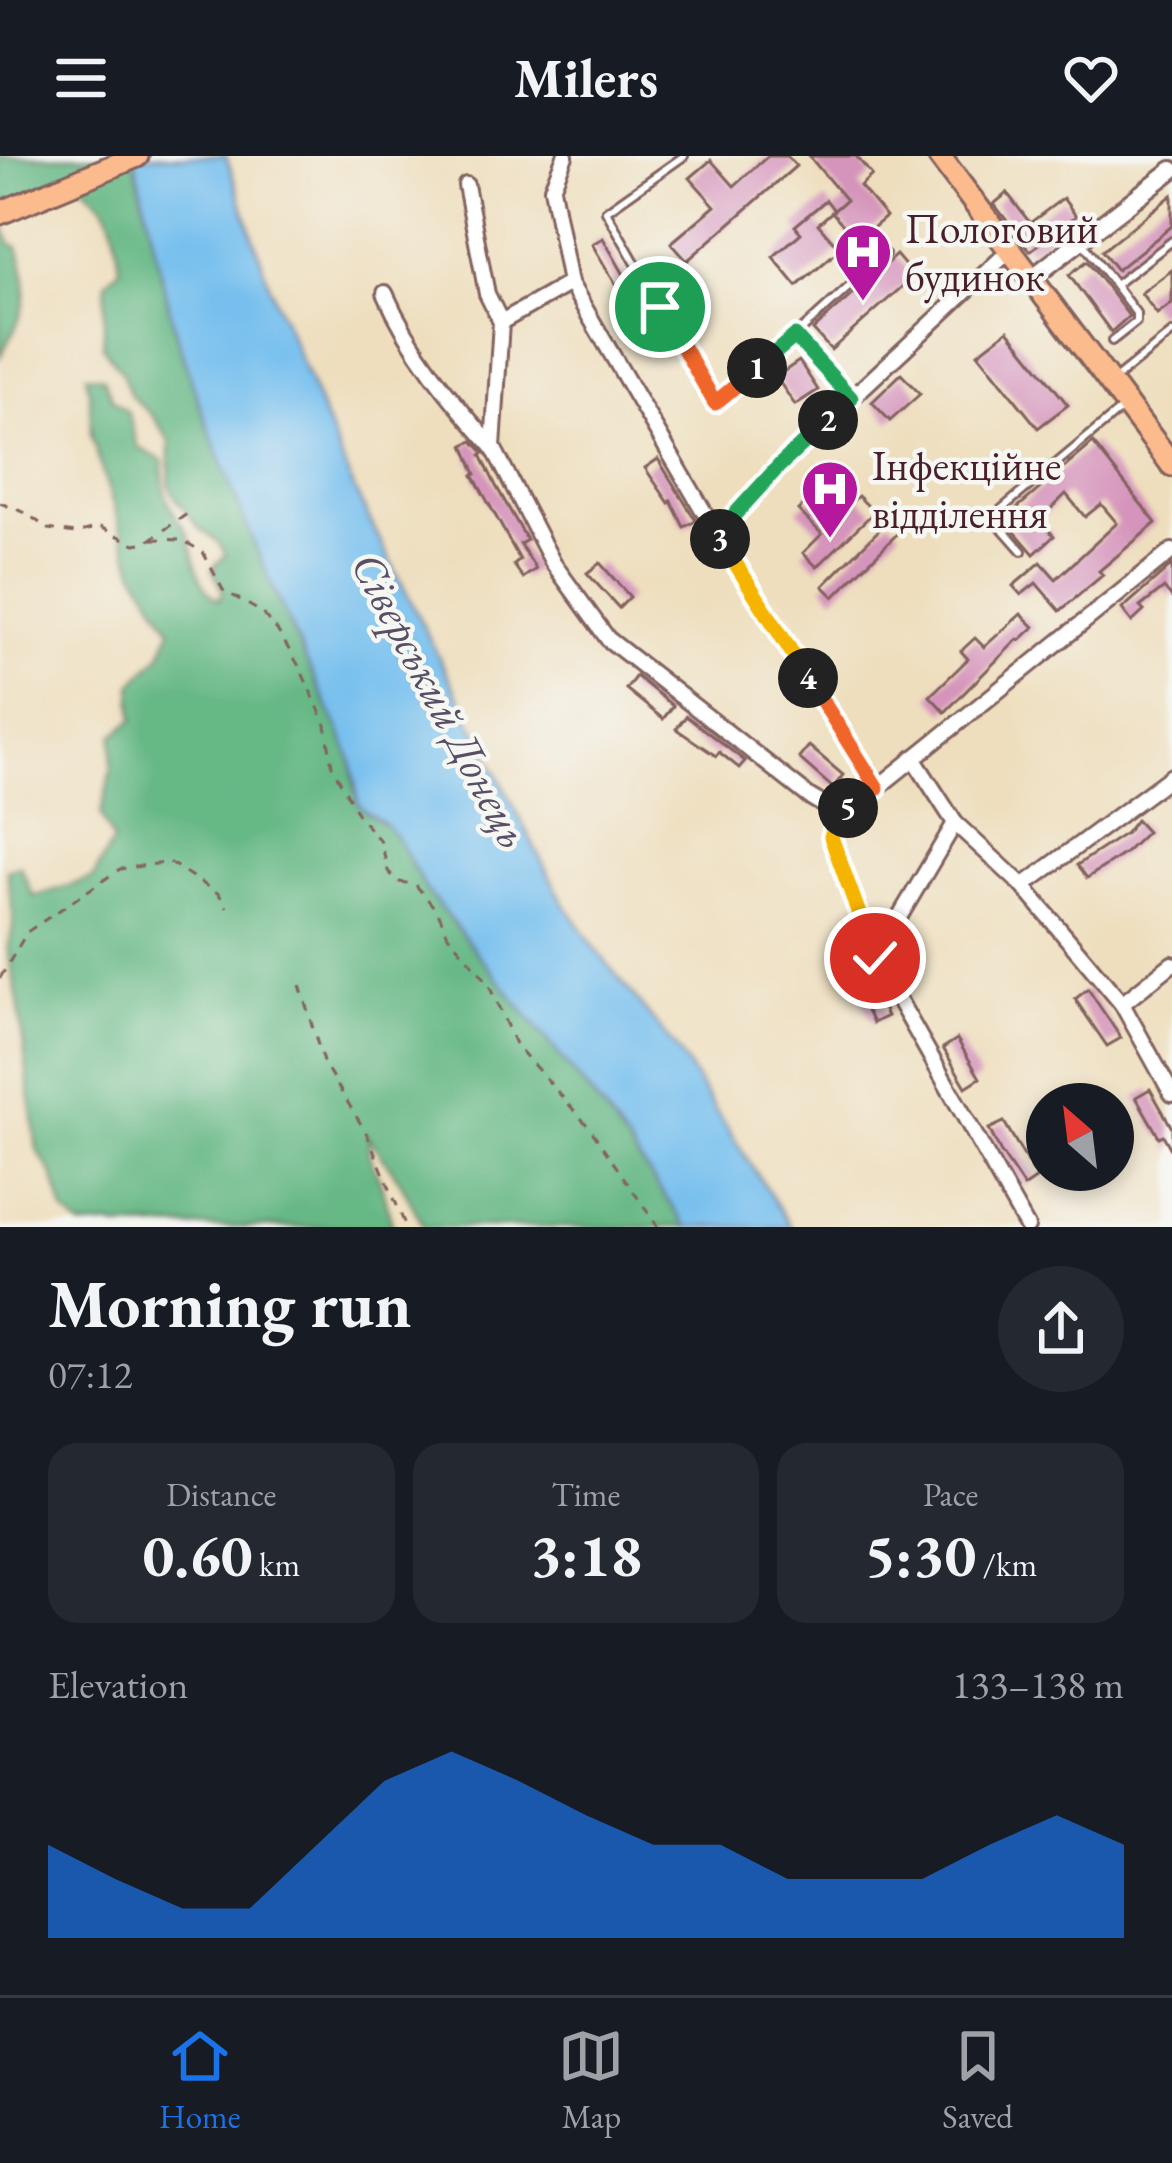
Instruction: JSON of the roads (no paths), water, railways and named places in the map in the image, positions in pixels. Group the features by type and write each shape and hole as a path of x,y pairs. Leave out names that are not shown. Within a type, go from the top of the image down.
{"highway":[{"path":"0,213 137,156"},
{"path":"939,156 1172,465"}],"street":[{"path":"565,156 552,188 570,283 717,534 877,788"},
{"path":"1032,278 1172,170"},
{"path":"466,185 487,294 501,322 493,447"},
{"path":"717,534 779,466 1009,251"},
{"path":"501,322 570,283"},
{"path":"385,293 398,324 451,400 493,447 553,563 608,639 838,814"},
{"path":"1027,1227 875,958 831,837 838,814 877,788 1172,551"},
{"path":"913,758 955,823 1024,886 1122,1004 1172,1094"},
{"path":"1024,886 1172,776"},
{"path":"875,958 955,823"},
{"path":"1122,1004 1172,964"}],"lane":[{"path":"684,156 606,212 715,403 885,254"},
{"path":"1082,240 1137,319 1112,341"},
{"path":"1115,285 1172,241"},
{"path":"1110,382 1172,333"},
{"path":"795,336 851,398"},
{"path":"1022,551 992,517 1126,405"}],"water":[{"name":"Сіверський Донець","path":"134,156 226,156 271,289 353,487 563,902 676,1049 791,1227 687,1227 604,1111 427,891 396,837 358,803 343,738 258,553 185,362"}],"place":[{"name":"Пологовий будинок","path":"863,303"},
{"name":"Інфекційне відділення","path":"830,540"}]}
